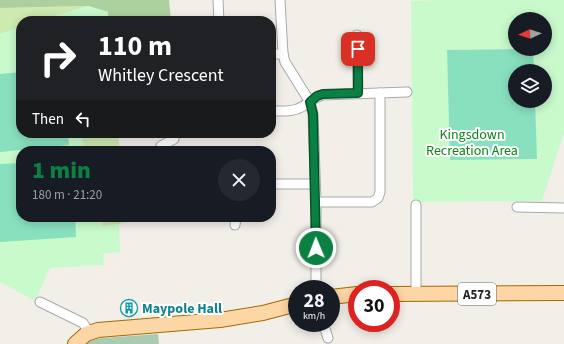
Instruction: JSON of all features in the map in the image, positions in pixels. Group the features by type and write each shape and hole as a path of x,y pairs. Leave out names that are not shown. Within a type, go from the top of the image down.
{"main road":[{"name":"A573","path":"400,294 564,293"},
{"path":"75,344 82,336 89,332 104,329 220,320 263,313 288,306"}],"street":[{"path":"218,0 219,16"},
{"path":"280,0 282,54 285,62 310,102 313,114 314,184 316,202 316,280"},
{"path":"357,35 358,93"},
{"path":"276,54 282,54"},
{"path":"276,111 294,110 323,94 407,92"},
{"path":"316,202 372,202 378,198 380,192 380,93"},
{"path":"161,146 174,139"},
{"path":"276,184 314,184"},
{"path":"416,205 416,294"},
{"path":"517,207 564,208"},
{"path":"40,302 83,324 89,332"},
{"path":"326,332 328,338"}],"green space":[{"path":"0,0 169,0 171,16 108,16 108,12 88,6 0,8"},
{"name":"Kingsdown Recreation Area","path":"564,0 564,133 542,201 413,202 411,1"},
{"path":"88,6 56,16 16,16 16,29 0,34 0,8"},
{"path":"88,6 108,12 108,16 56,16"},
{"path":"16,29 16,138 82,138 84,146 16,146 16,222 102,222 103,227 119,224 120,252 103,254 104,265 50,268 35,301 0,282 0,34"},
{"path":"508,49 508,56 533,56 534,64 508,64 508,108 535,108 537,159 450,160 447,50"},
{"path":"16,72 16,138 68,138 69,145 16,146 16,150 0,152 0,74"},
{"path":"82,138 119,138 119,146 84,146"},
{"path":"16,163 16,222 75,222 76,237 0,242 0,164"},
{"path":"101,222 128,222 102,227"},
{"path":"158,334 159,344 86,344 91,339"}],"place":[{"name":"Maypole Hall","path":"129,308"}],"route":[{"path":"316,248 313,114 310,102 317,96 323,94 358,93 358,49"}]}
